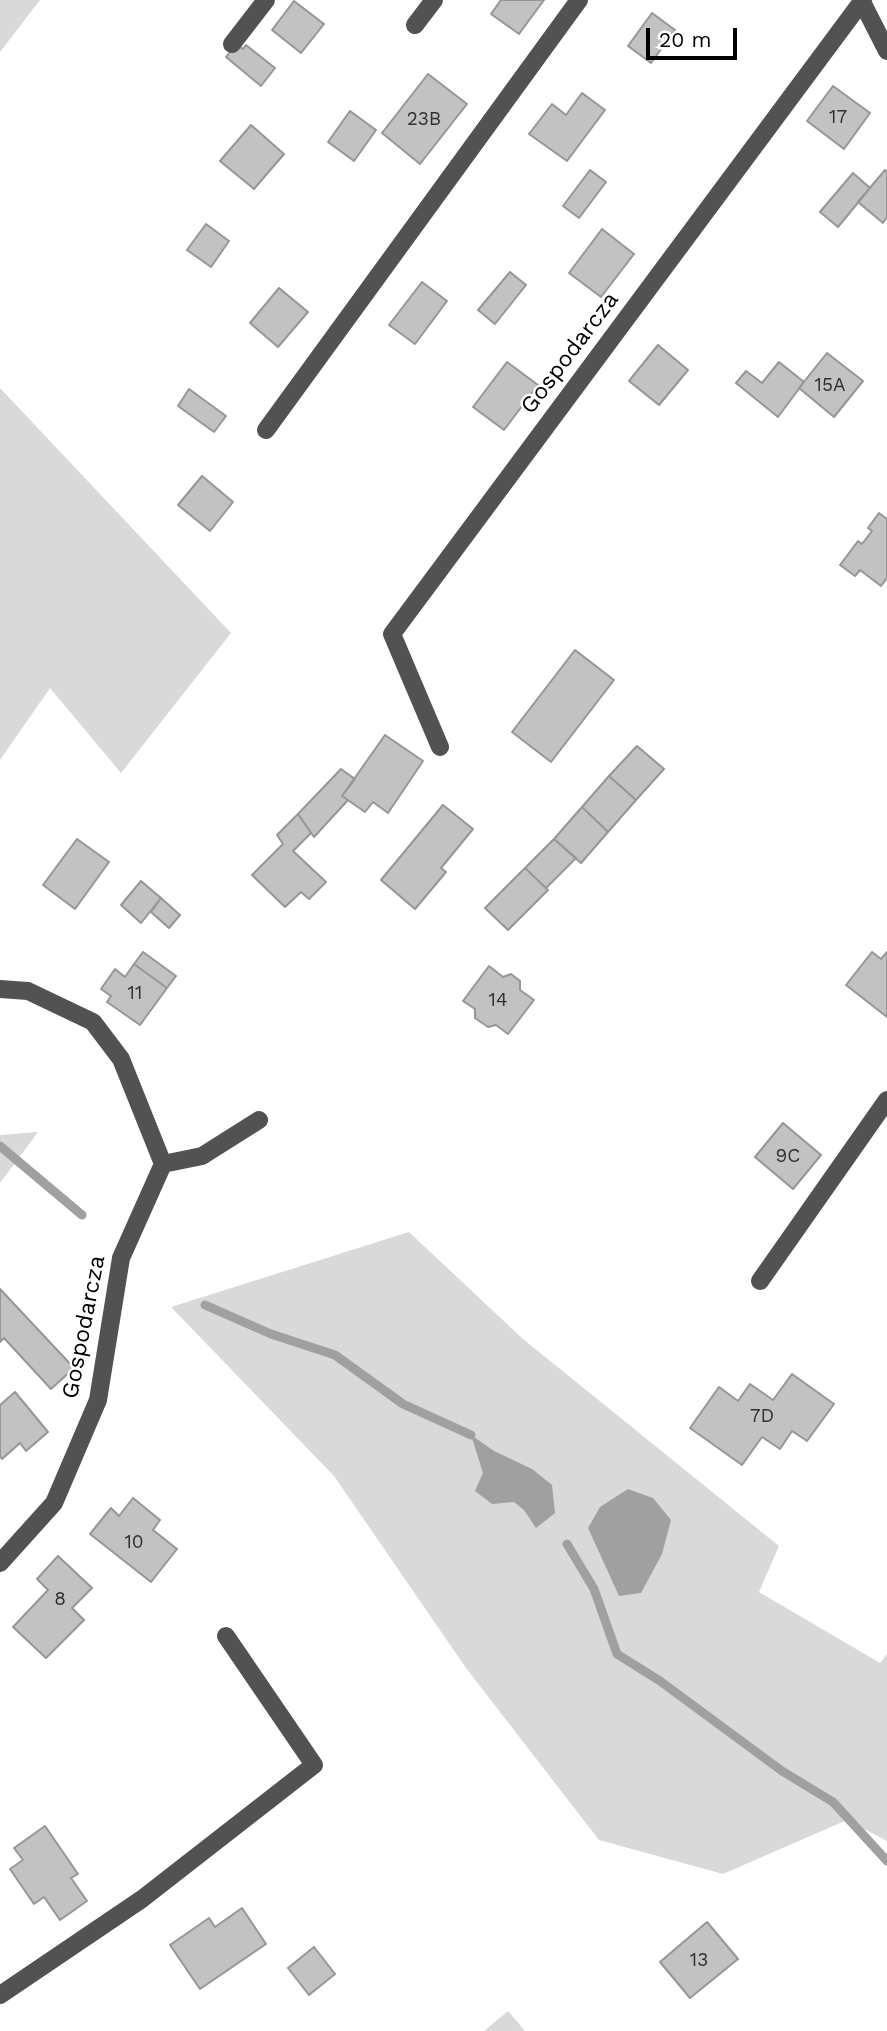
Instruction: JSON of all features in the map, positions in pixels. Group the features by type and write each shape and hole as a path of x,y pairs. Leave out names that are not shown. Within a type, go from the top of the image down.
{"street":[{"path":"232,44 266,0"},
{"path":"415,26 434,0"},
{"path":"266,430 579,0"},
{"path":"862,1 887,51"},
{"name":"Gospodarcza","path":"440,747 392,634 862,1"},
{"path":"0,989 28,991 93,1022 121,1059 163,1164 202,1156 259,1120"},
{"path":"760,1281 887,1100"},
{"name":"Gospodarcza","path":"0,1563 54,1503 99,1400 121,1258 163,1164"},
{"path":"0,1995 142,1899 314,1765 226,1636"}],"shaded area":[{"path":"0,0 40,0 0,52"},
{"path":"0,388 231,633 121,773 50,688 0,760"},
{"path":"38,1132 0,1183 0,1135"},
{"path":"409,1232 523,1339 779,1546 759,1592 880,1663 887,1654 887,1841 847,1820 723,1874 599,1840 466,1668 334,1476 171,1307"},
{"path":"471,1435 494,1451 532,1469 552,1485 555,1513 536,1528 524,1510 514,1502 492,1504 475,1491 483,1473"},
{"path":"628,1489 653,1498 671,1520 662,1554 641,1593 619,1596 588,1528 600,1507"},
{"path":"508,2011 525,2031 484,2031"}],"building":[{"path":"501,0 544,0 519,34 491,14"},
{"path":"294,1 324,24 301,53 272,30"},
{"path":"652,13 675,30 651,63 628,46"},
{"path":"236,44 243,49 246,45 275,68 261,86 226,57"},
{"path":"428,74 467,104 420,164 382,133"},
{"path":"833,86 870,113 844,149 807,121"},
{"path":"582,93 605,110 567,161 529,134 552,104 566,115"},
{"path":"350,111 376,130 354,161 328,142"},
{"path":"251,125 284,154 254,189 220,161"},
{"path":"590,170 606,182 579,218 563,206"},
{"path":"885,170 887,217 883,223 858,202"},
{"path":"853,173 870,188 838,227 820,212"},
{"path":"206,224 229,241 211,267 187,250"},
{"path":"602,229 634,254 601,297 569,273"},
{"path":"510,272 526,285 495,324 478,310"},
{"path":"422,282 447,301 415,344 389,325"},
{"path":"279,288 308,312 278,347 250,323"},
{"path":"658,345 688,370 659,405 629,381"},
{"path":"827,353 863,381 834,417 799,388"},
{"path":"507,362 538,385 504,430 473,407"},
{"path":"779,362 804,382 778,417 736,383 746,371 762,383"},
{"path":"189,389 226,416 214,432 178,406"},
{"path":"202,476 233,502 210,531 178,505"},
{"path":"879,513 887,519 887,578 881,586 860,570 855,576 840,565 858,541 862,544 872,531 868,528"},
{"path":"575,650 614,680 551,762 512,732"},
{"path":"385,735 423,761 388,813 373,802 365,812 342,796"},
{"path":"637,746 664,769 636,800 609,776"},
{"path":"341,769 355,779 342,796 348,800 314,837 298,814"},
{"path":"609,776 636,800 608,832 582,807"},
{"path":"443,805 473,829 441,868 446,872 415,909 381,880"},
{"path":"582,807 608,832 581,863 554,839"},
{"path":"298,814 311,833 293,851 326,882 309,899 301,892 285,907 252,875 283,844 277,835"},
{"path":"77,839 109,862 75,909 43,885"},
{"path":"554,839 576,858 546,888 525,868"},
{"path":"525,868 548,890 508,930 485,908"},
{"path":"141,881 161,898 141,923 121,905"},
{"path":"161,898 180,915 169,928 151,912"},
{"path":"143,952 176,976 167,988 134,964"},
{"path":"872,952 881,959 887,952 887,1017 846,985"},
{"path":"134,964 167,988 140,1025 107,1002 111,996 101,989 115,969 125,977"},
{"path":"489,966 503,977 511,974 520,981 520,990 534,1000 508,1034 496,1025 488,1027 475,1018 475,1009 463,1001"},
{"path":"783,1123 821,1155 793,1189 755,1157"},
{"path":"0,1289 74,1368 51,1389 4,1338 0,1342"},
{"path":"792,1374 834,1404 807,1441 792,1431 780,1449 762,1437 742,1465 690,1428 719,1387 738,1401 750,1384 773,1400"},
{"path":"15,1392 48,1432 26,1451 20,1443 2,1459 0,1405"},
{"path":"133,1498 160,1520 153,1530 177,1549 151,1582 90,1534 111,1508 119,1516"},
{"path":"58,1556 92,1588 72,1608 84,1620 46,1658 13,1627 48,1590 37,1579"},
{"path":"45,1826 78,1874 71,1878 87,1901 60,1920 44,1897 34,1904 10,1869 23,1860 14,1848"},
{"path":"242,1908 266,1944 200,1989 170,1945 209,1918 215,1927"},
{"path":"707,1922 738,1959 690,1998 660,1962"},
{"path":"314,1947 335,1974 309,1995 288,1968"}],"waterway":[{"path":"0,1146 82,1215"},
{"path":"205,1305 271,1334 335,1355 403,1404 471,1435"},
{"path":"567,1544 594,1589 617,1654 660,1681 782,1771 833,1802 887,1861"}]}
